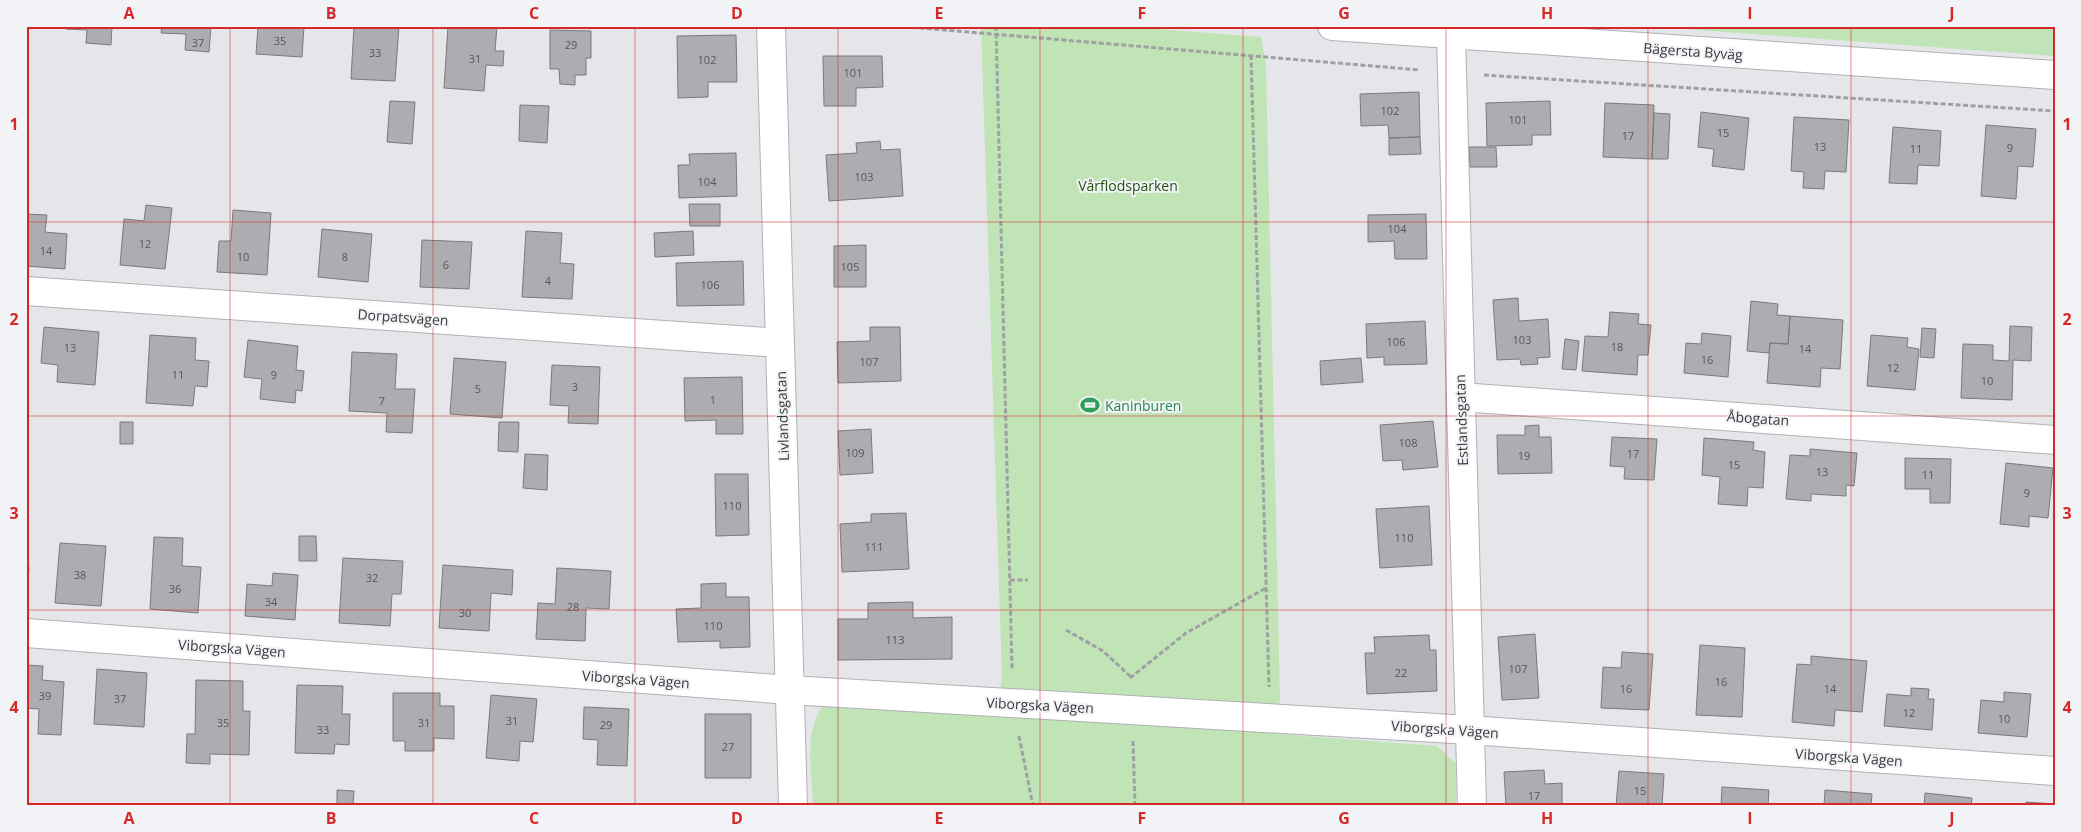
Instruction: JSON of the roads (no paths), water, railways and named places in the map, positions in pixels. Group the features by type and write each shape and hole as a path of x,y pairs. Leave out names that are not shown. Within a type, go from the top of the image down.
{"street":[{"name":"Livlandsgatan","path":"771,26 793,806"},
{"name":"Bägersta Byväg","path":"1332,26 2055,75"},
{"name":"Estlandsgatan","path":"1450,35 1472,806"},
{"name":"Dorpatsvägen","path":"26,292 780,343"},
{"name":"Åbogatan","path":"1461,397 2055,440"},
{"name":"Viborgska Vägen","path":"26,633 790,690 1470,730 2055,771"}],"place":[{"name":"Kaninburen","path":"1090,405"}],"park label":[{"name":"Vårflodsparken","path":"1128,185"}]}
